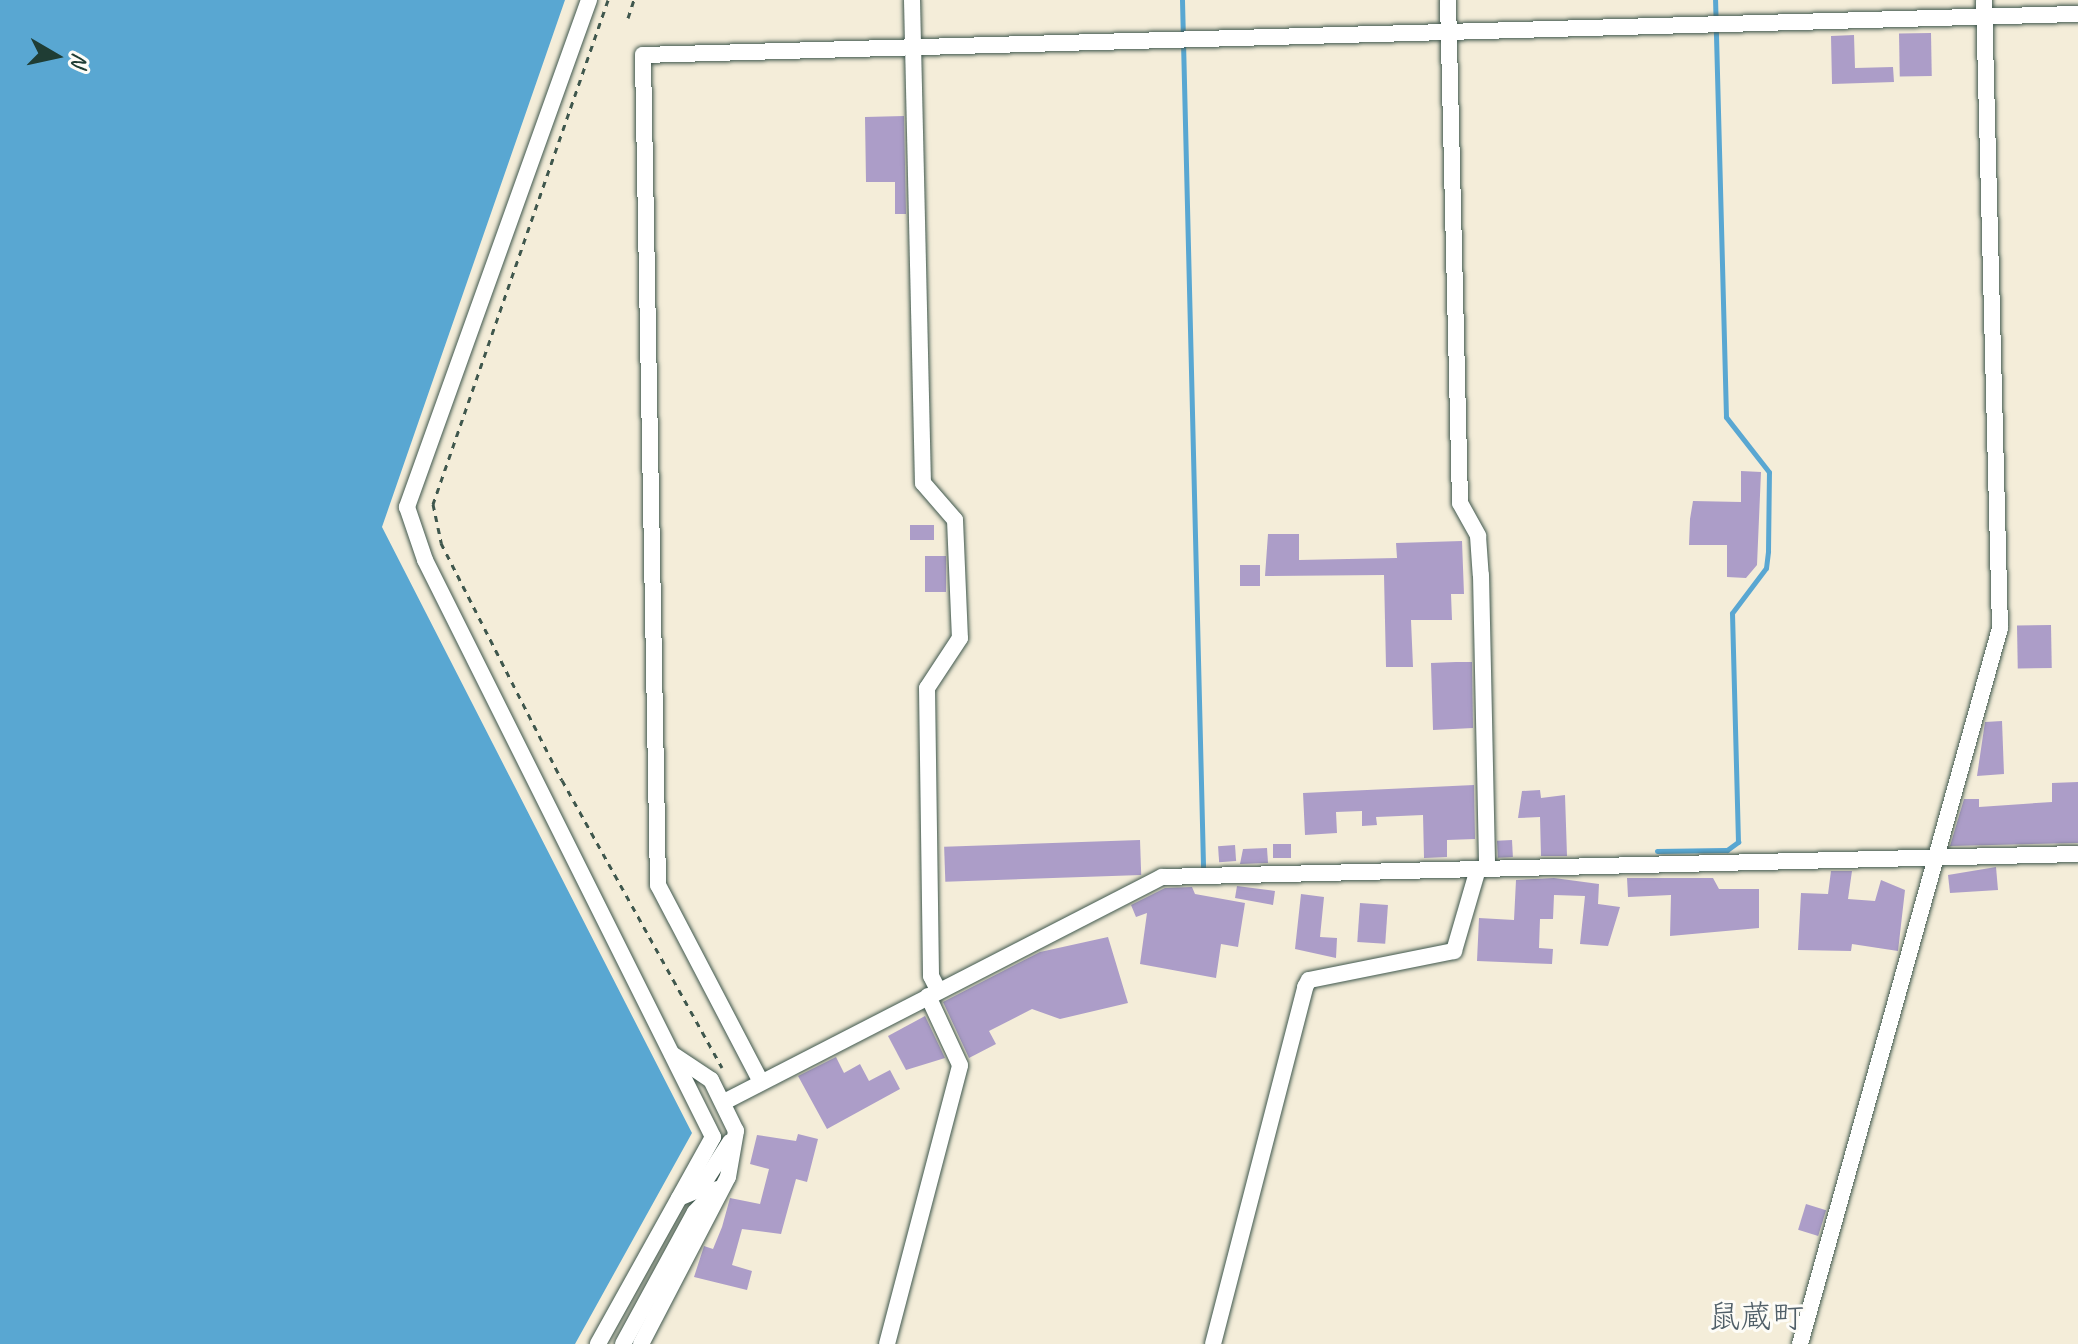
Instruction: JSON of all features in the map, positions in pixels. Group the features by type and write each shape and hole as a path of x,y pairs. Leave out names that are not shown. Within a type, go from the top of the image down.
{"street":[{"path":"589,0 409,496 408,524 713,1137 598,1344"},
{"path":"887,1344 960,1065 933,993 931,976 927,688 960,638 955,520 923,483 912,0"},
{"path":"1213,1344 1305,987 1309,980 1454,951 1482,869 1481,575 1478,536 1460,503 1448,0"},
{"path":"1800,1344 2000,628 1985,8"},
{"path":"641,1344 728,1177 743,1091 658,885 643,55 1716,24 1985,8 2078,14"},
{"path":"743,1091 1162,877 2078,854"},
{"path":"672,1054 692,1061 743,1091"},
{"path":"679,1198 700,1189 736,1131"},
{"path":"623,1344 695,1212 728,1177"}],"path":[{"path":"608,0 433,504 448,557 726,1079"},
{"path":"628,18 634,0"}],"water":[{"path":"0,0 565,0 382,527 692,1133 575,1344 0,1344"}],"building":[{"path":"1931,33 1932,76 1900,77 1899,34"},
{"path":"1854,35 1855,68 1893,67 1894,82 1832,84 1831,36"},
{"path":"904,116 906,214 895,214 895,182 866,182 865,117"},
{"path":"1741,471 1761,472 1757,565 1746,578 1727,577 1727,545 1689,545 1693,501 1741,502"},
{"path":"910,525 934,525 934,540 910,540"},
{"path":"1268,534 1299,534 1299,560 1397,558 1396,543 1462,541 1464,594 1451,594 1452,620 1411,620 1413,667 1386,667 1384,575 1265,576"},
{"path":"925,556 946,556 946,592 925,592"},
{"path":"1240,565 1260,565 1260,586 1240,586"},
{"path":"2051,625 2052,668 2018,669 2017,626"},
{"path":"1472,662 1473,728 1433,730 1431,663"},
{"path":"2002,721 2004,774 1977,776 1985,722"},
{"path":"2078,782 2078,843 1950,846 1964,799 1979,799 1979,807 2052,802 2052,783"},
{"path":"1474,785 1475,839 1447,840 1447,857 1424,858 1423,815 1376,817 1377,825 1362,826 1362,811 1336,812 1337,833 1305,835 1303,793"},
{"path":"1540,790 1541,798 1565,795 1567,856 1541,856 1540,817 1518,818 1522,791"},
{"path":"1140,840 1141,875 945,882 944,847"},
{"path":"1512,840 1513,857 1498,858 1497,841"},
{"path":"1273,844 1291,844 1291,858 1273,858"},
{"path":"1235,845 1236,861 1219,862 1218,846"},
{"path":"1267,848 1268,863 1240,864 1243,849"},
{"path":"1996,867 1998,890 1950,893 1948,875"},
{"path":"1831,871 1852,871 1848,899 1875,901 1881,880 1905,890 1898,951 1852,944 1851,951 1798,950 1801,893 1828,894"},
{"path":"1554,878 1599,884 1598,904 1620,907 1608,946 1580,944 1585,896 1554,895 1553,919 1540,919 1539,948 1553,949 1552,964 1477,961 1479,918 1514,920 1516,880"},
{"path":"1627,878 1713,878 1719,889 1759,889 1759,928 1670,936 1671,895 1628,897"},
{"path":"1237,886 1275,891 1273,905 1235,898"},
{"path":"1192,887 1195,894 1245,903 1238,947 1221,944 1216,978 1140,964 1147,913 1136,917 1131,905 1165,888"},
{"path":"1301,894 1324,897 1320,937 1337,938 1336,958 1295,949"},
{"path":"1360,903 1388,905 1385,944 1357,942"},
{"path":"1108,937 1128,1003 1060,1019 1032,1009 989,1031 996,1044 969,1058 943,1002 1040,952"},
{"path":"925,1016 945,1058 906,1070 888,1036"},
{"path":"836,1057 844,1073 860,1064 869,1081 890,1070 900,1089 827,1129 798,1076"},
{"path":"798,1134 818,1139 807,1182 796,1179 781,1234 742,1229 732,1265 752,1271 747,1290 694,1277 704,1246 713,1249 730,1198 760,1204 769,1169 750,1164 757,1135 796,1141"},
{"path":"1806,1204 1826,1210 1818,1236 1798,1230"}],"waterway":[{"path":"1182,0 1203,868"},
{"path":"1657,851 1727,850 1738,842 1732,613 1766,568 1768,551 1769,472 1726,417 1715,0"}],"district":[{"name":"鼠蔵町","path":"1756,1317"}]}
